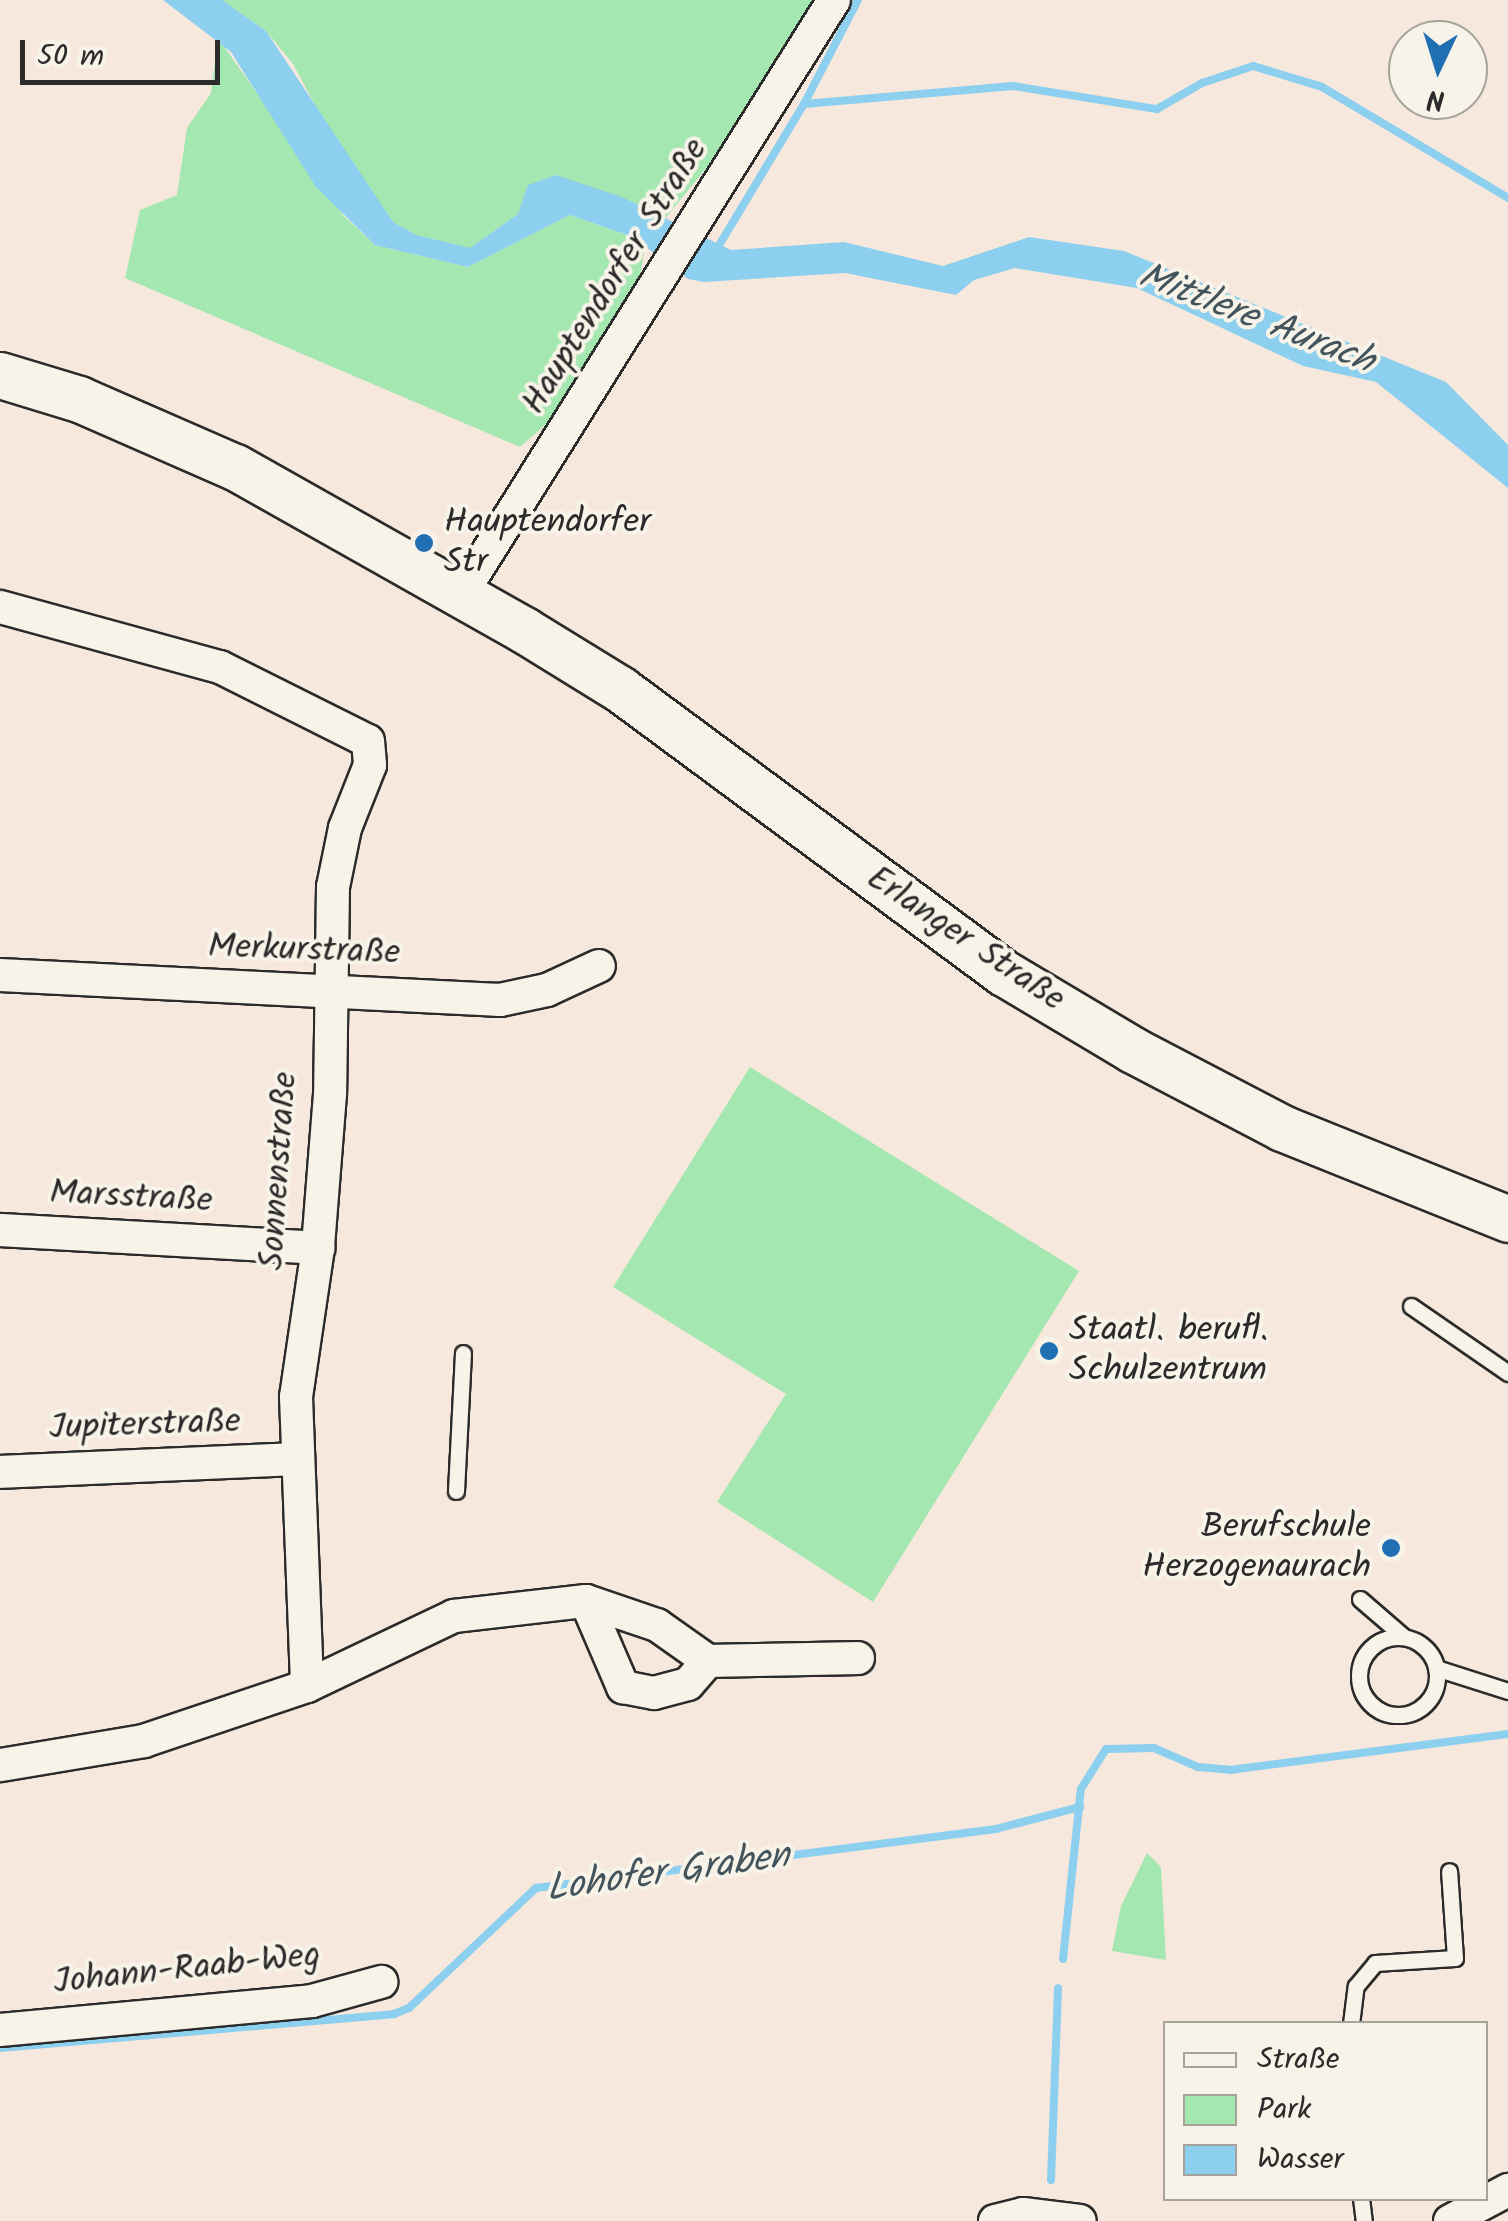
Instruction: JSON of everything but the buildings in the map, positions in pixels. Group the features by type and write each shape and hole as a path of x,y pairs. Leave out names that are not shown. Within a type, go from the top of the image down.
{"street":[{"name":"Hauptendorfer Straße","path":"462,593 834,0"},
{"name":"Erlanger Straße","path":"0,375 78,399 235,466 462,593 620,688 1004,973 1282,1128 1508,1219"},
{"name":"Sonnenstraße","path":"0,607 220,667 368,741 370,765 344,828 333,887 328,990 330,1094 318,1248 294,1460 307,1686"},
{"name":"Merkurstraße","path":"0,976 120,986 328,990 500,1000 548,990 599,966"},
{"name":"Marsstraße","path":"0,1230 318,1248"},
{"name":"Jupiterstraße","path":"0,1472 294,1460"},
{"path":"586,1601 623,1688 654,1693 688,1684 708,1661"},
{"path":"0,1765 144,1741 307,1686 454,1616 586,1601 657,1626 708,1661 858,1658"},
{"name":"Johann-Raab-Weg","path":"0,2030 312,2001 381,1982"},
{"path":"1450,2221 1487,2201"},
{"path":"994,2221 1036,2214 1080,2221"}],"lane":[{"path":"1411,1306 1508,1372"},
{"path":"456,1490 463,1353"},
{"path":"1360,1598 1404,1637 1427,1650 1436,1668 1436,1688 1414,1713 1391,1715 1367,1701 1358,1676 1366,1653 1388,1638 1404,1637"},
{"path":"1436,1668 1508,1691"},
{"path":"1351,2021 1356,1986 1375,1963 1455,1958 1449,1870"}],"green space":[{"path":"222,0 817,0 721,150 663,221 622,197 589,188 518,214 469,249 416,235 393,222 330,133 293,64 266,31"},
{"path":"218,38 343,215 375,245 468,267 570,215 633,237 644,251 640,278 570,403 520,447 125,278 140,210 177,195 187,128 211,93"},
{"path":"750,1067 1079,1271 873,1602 717,1502 786,1394 613,1287"},
{"path":"1147,1853 1161,1867 1166,1960 1112,1951 1121,1906"}],"water":[{"name":"Mittlere Aurach","path":"163,0 222,0 266,31 393,222 416,235 470,248 518,214 528,185 556,175 622,197 731,250 844,242 943,266 1029,237 1124,251 1446,382 1508,445 1508,488 1376,382 1303,366 1137,288 1015,268 974,280 956,295 845,273 704,282 688,279 633,237 570,215 468,267 375,245 316,187 231,52"}],"waterway":[{"path":"804,104 858,0"},
{"path":"715,252 804,104 1013,86 1157,109 1202,83 1253,66 1322,87 1508,198"},
{"name":"Lohofer Graben","path":"1063,1959 1081,1789 1106,1749 1154,1748 1198,1767 1230,1770 1508,1734"},
{"name":"Lohofer Graben","path":"0,2048 394,2014 409,2008 536,1888 996,1829 1080,1807"},
{"name":"Lohofer Graben","path":"1051,2180 1058,1988"}],"place":[{"name":"Hauptendorfer Str","path":"424,543"},
{"name":"Staatl. berufl. Schulzentrum","path":"1049,1351"},
{"name":"Berufschule Herzogenaurach","path":"1391,1548"}]}
